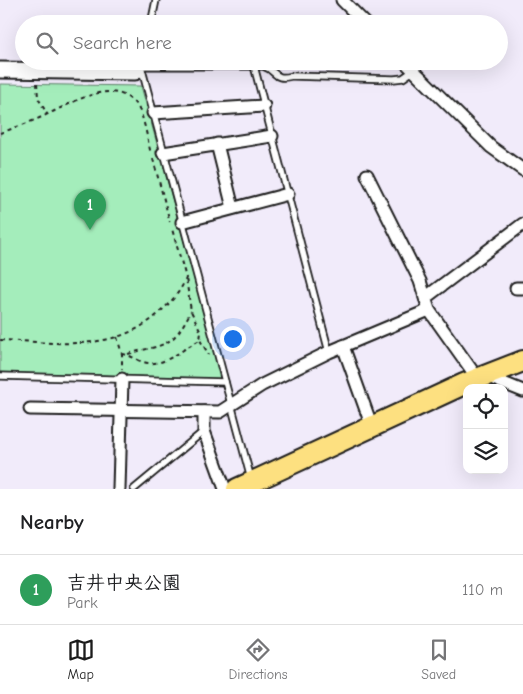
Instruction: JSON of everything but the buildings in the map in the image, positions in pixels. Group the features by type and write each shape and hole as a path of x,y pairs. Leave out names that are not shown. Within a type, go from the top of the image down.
{"highway":[{"path":"245,486 482,377 523,361"}],"street":[{"path":"342,0 357,15"},
{"path":"0,70 15,70"},
{"path":"413,71 491,148 523,170"},
{"path":"153,113 264,106"},
{"path":"163,153 272,136"},
{"path":"217,144 233,208"},
{"path":"367,175 420,281 429,310 482,377 523,391"},
{"path":"182,222 288,194"},
{"path":"426,298 523,224"},
{"path":"30,409 220,412 262,385 329,352 429,310"},
{"path":"343,346 372,427"},
{"path":"119,489 122,379"},
{"path":"204,412 204,430 225,489"}],"lane":[{"path":"153,15 156,0"},
{"path":"140,70 231,405 245,486"},
{"path":"255,70 329,352"},
{"path":"272,70 277,77 283,79 292,76 394,79 408,75 413,71"},
{"path":"0,376 225,382"},
{"path":"134,489 204,430"}],"path":[{"path":"37,81 38,98 47,115"},
{"path":"0,133 47,115 97,92 120,93 138,107 186,278 190,311 201,332 200,340 169,359 156,363 137,360 128,354"},
{"path":"0,340 27,343 94,343 117,338 136,330 152,319 170,303 182,288 186,278"},
{"path":"122,354 167,344 174,339 190,311"},
{"path":"117,338 122,354 122,379"}],"green space":[{"path":"0,84 141,86 222,379 0,373"}],"place":[{"name":"吉井中央公園","path":"90,230"}]}
